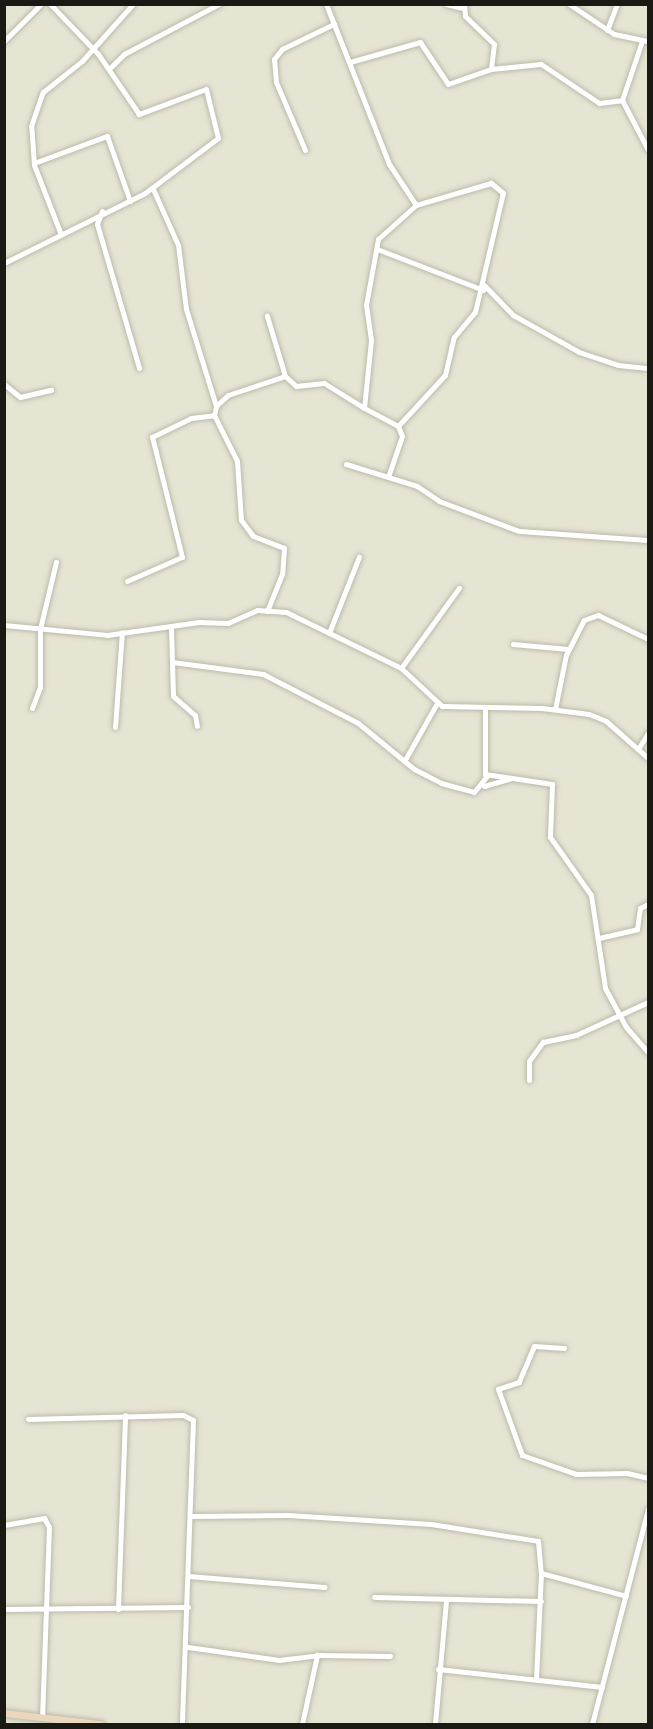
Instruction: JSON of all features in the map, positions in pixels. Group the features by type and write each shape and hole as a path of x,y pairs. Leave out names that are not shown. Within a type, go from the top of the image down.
{"main road":[{"path":"4,1713 100,1725"}],"street":[{"path":"4,41 41,4"},
{"path":"4,263 102,211 130,201 153,189 215,144 211,95 206,89 193,92 143,115 93,49 50,4"},
{"path":"60,232 34,163 31,126 43,93 93,49 133,4"},
{"path":"109,69 124,54 219,4"},
{"path":"326,4 389,164 416,205"},
{"path":"446,4 463,6 494,44 491,69"},
{"path":"569,4 607,30 645,41 622,100 648,150"},
{"path":"607,30 617,4"},
{"path":"305,150 276,82 274,59 282,49 334,24"},
{"path":"350,62 420,42 448,84 491,69 541,64 599,103 622,100"},
{"path":"34,163 107,136 130,201"},
{"path":"364,408 371,340 366,305 377,249 384,229 408,217 416,205 500,185 503,206 484,287 471,319 454,337 445,375 398,426"},
{"path":"153,189 178,245 186,309 216,406 214,415 237,460 241,520 253,536 284,548 282,574 267,611"},
{"path":"102,211 97,224 139,368"},
{"path":"377,249 484,287 513,315 579,352 618,365 648,368"},
{"path":"267,316 285,376 296,386 324,383 398,426 402,436 388,477"},
{"path":"216,406 228,395 285,376"},
{"path":"4,384 20,397 51,390"},
{"path":"127,581 182,557 152,437 183,420 214,415"},
{"path":"346,464 388,477 519,531 648,540"},
{"path":"329,633 359,558"},
{"path":"32,708 40,687 40,628 56,562"},
{"path":"401,668 459,588"},
{"path":"4,625 123,632 228,623 252,611 267,611 308,620 329,633 401,668 437,703 555,709 602,718 648,758"},
{"path":"555,709 568,649 579,625 598,615 648,639"},
{"path":"171,628 173,696 195,715 197,726"},
{"path":"115,727 123,632"},
{"path":"513,644 568,649"},
{"path":"172,662 263,674 358,723 406,758 414,769 441,783 469,792 511,779"},
{"path":"406,758 437,703"},
{"path":"482,787 487,776 485,707"},
{"path":"638,749 648,733"},
{"path":"487,776 552,784 550,837 591,895 590,912 599,938 603,979 620,1015 648,1052"},
{"path":"599,938 637,929 640,908 648,904"},
{"path":"529,1080 532,1053 543,1042 620,1015 648,1002"},
{"path":"564,1348 534,1346 519,1382 498,1389 522,1455 576,1474 648,1478"},
{"path":"118,1609 125,1415"},
{"path":"28,1419 125,1415 193,1420 188,1647 182,1725"},
{"path":"592,1725 648,1509"},
{"path":"191,1516 288,1515 431,1524 539,1543 541,1601 536,1679"},
{"path":"4,1525 47,1521 47,1610 42,1718"},
{"path":"541,1573 626,1596"},
{"path":"188,1576 325,1587"},
{"path":"374,1597 541,1601"},
{"path":"435,1725 438,1669 446,1600"},
{"path":"4,1609 188,1607"},
{"path":"188,1647 279,1660 317,1655 390,1656"},
{"path":"302,1725 317,1655"},
{"path":"438,1669 602,1688"}]}
